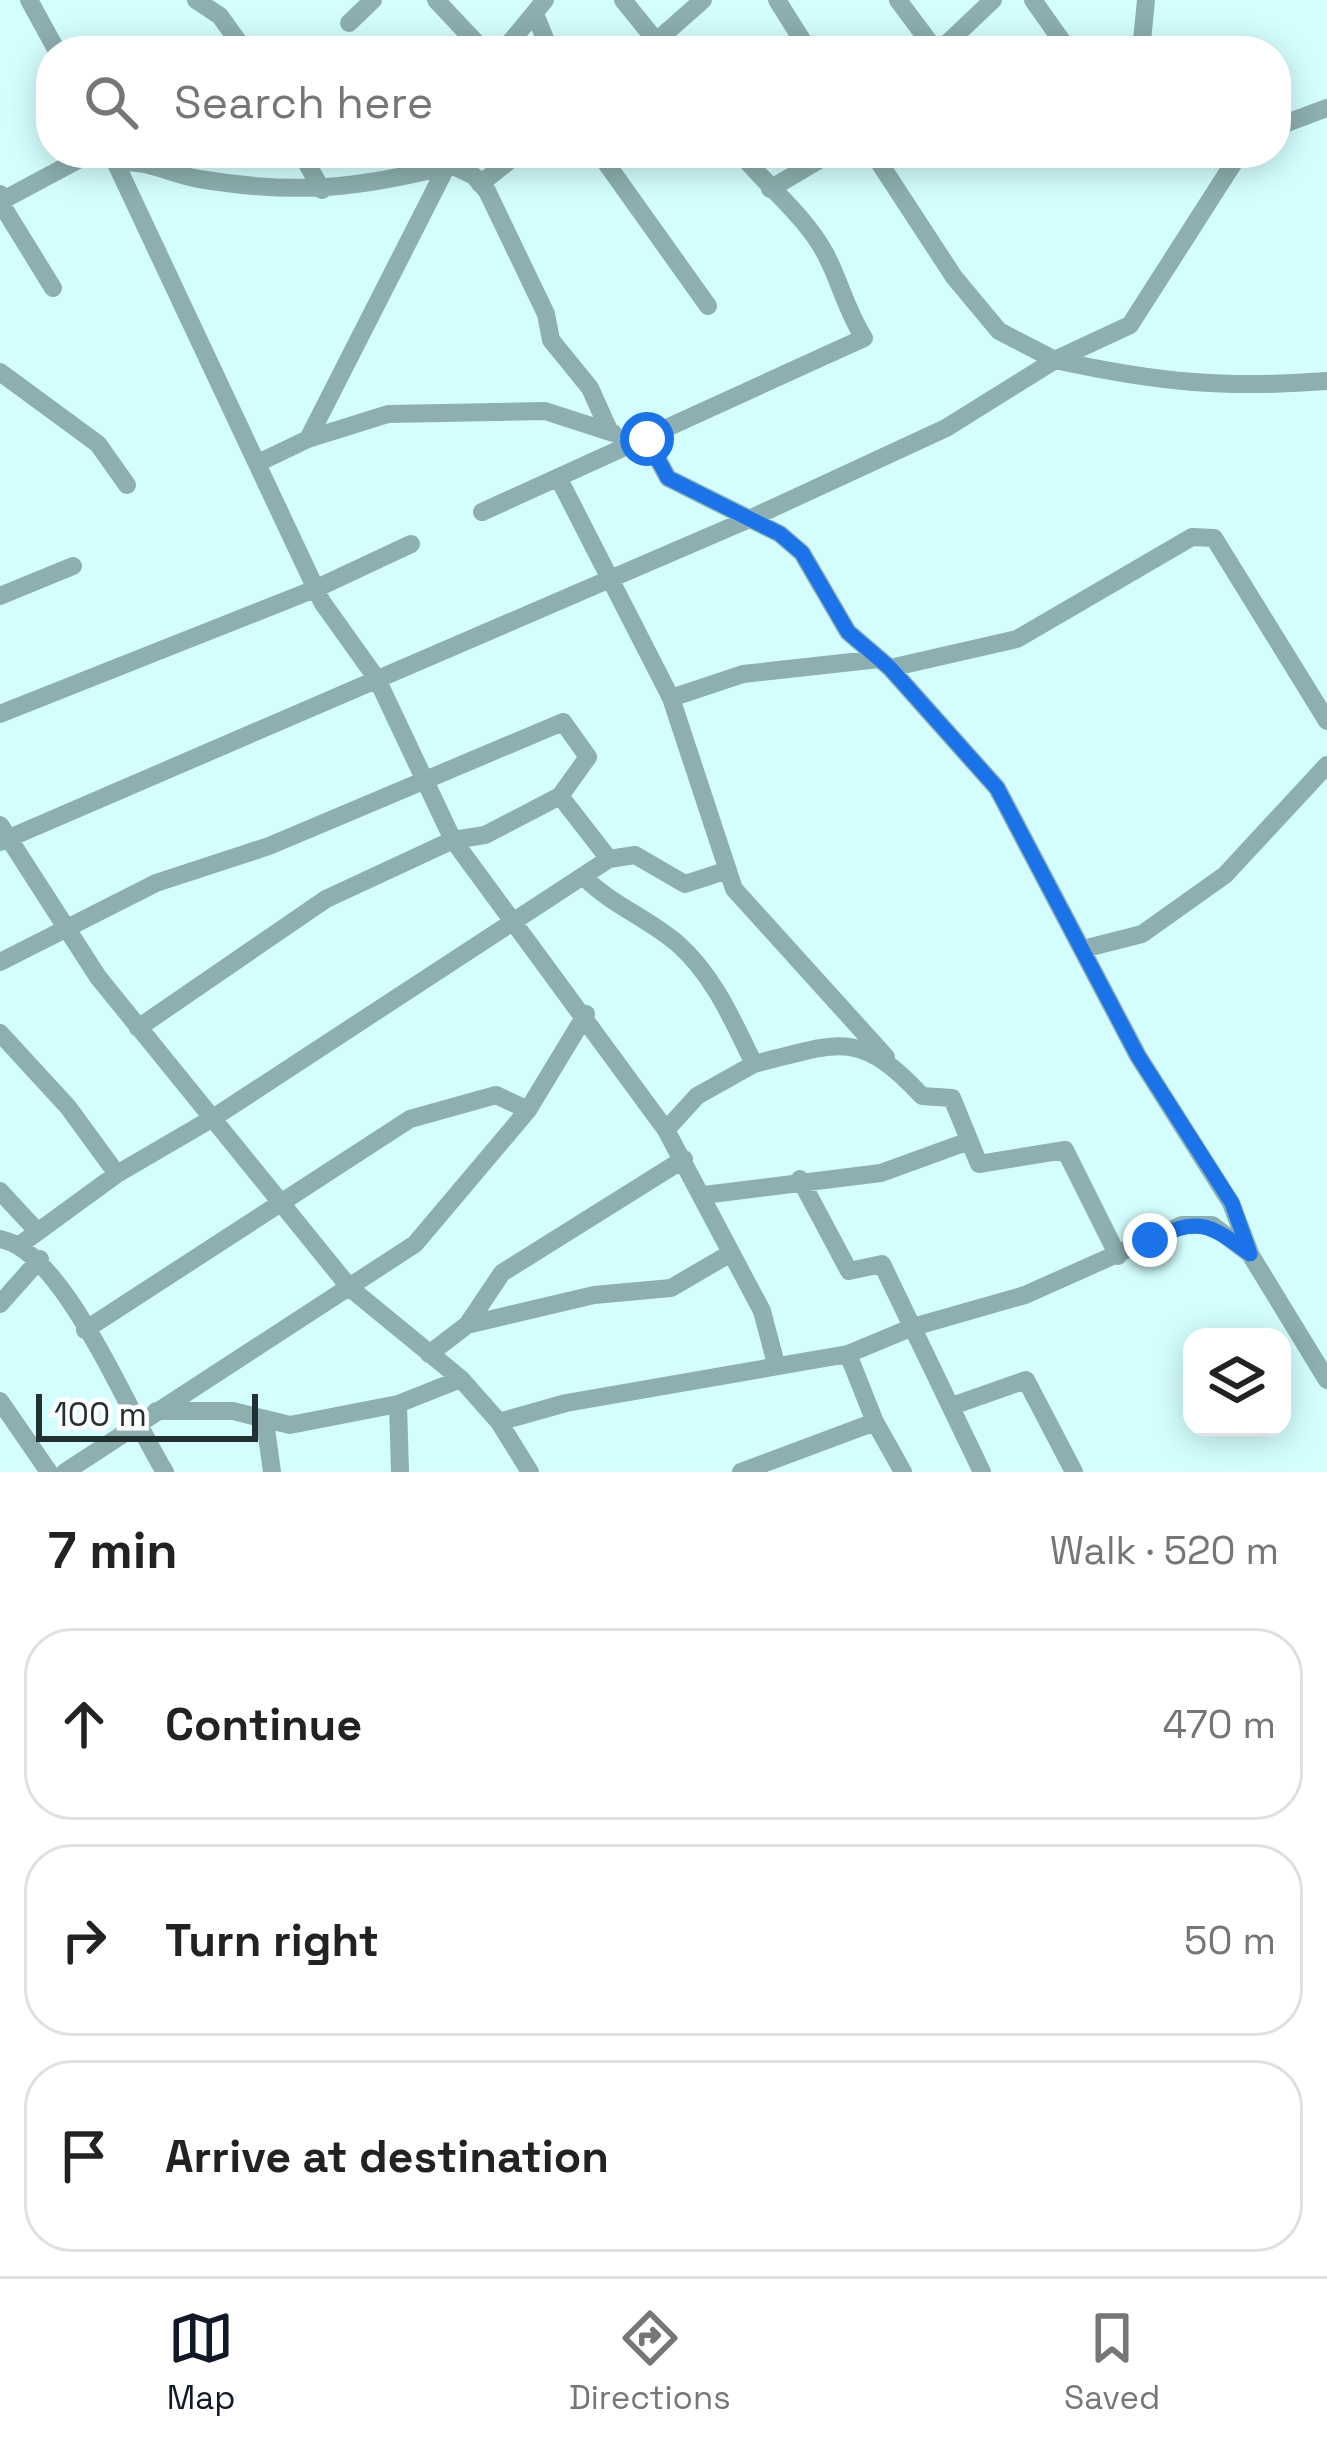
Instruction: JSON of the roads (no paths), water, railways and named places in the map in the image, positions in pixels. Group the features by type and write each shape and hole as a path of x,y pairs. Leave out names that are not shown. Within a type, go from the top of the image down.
{"street":[{"path":"29,0 49,36"},
{"path":"196,0 220,16 234,36"},
{"path":"349,23 373,0"},
{"path":"436,0 470,36"},
{"path":"623,0 647,36"},
{"path":"667,36 703,0"},
{"path":"777,0 799,36"},
{"path":"898,0 926,36"},
{"path":"953,36 993,0"},
{"path":"1033,0 1058,36"},
{"path":"1143,36 1147,0"},
{"path":"516,36 540,7"},
{"path":"1291,121 1327,108"},
{"path":"53,288 1,199 62,168"},
{"path":"119,168 260,462 315,589 377,679 453,840 586,1014 666,1130 762,1311 776,1364"},
{"path":"164,168 196,178 322,190 364,188 424,168"},
{"path":"310,168 322,190"},
{"path":"308,439 446,168"},
{"path":"461,168 480,184 534,287 551,340 590,388 608,428 626,449"},
{"path":"480,184 500,168"},
{"path":"610,168 708,306"},
{"path":"482,512 560,481 863,338 842,304 828,256 752,168"},
{"path":"770,189 806,168"},
{"path":"883,168 954,278 999,331 1055,360 1154,382 1230,388 1327,381"},
{"path":"530,1472 499,1422 460,1379 350,1288 138,1028 3,835 483,637 609,575 747,520 946,428 1055,360 1130,326 1230,168"},
{"path":"0,371 98,444 128,485"},
{"path":"260,462 308,439 388,413 544,411 608,428"},
{"path":"647,439 668,478 780,534 802,553 848,632 885,663 997,788 1138,1056 1232,1203 1250,1254 1327,1380"},
{"path":"560,481 671,698 734,889 922,1096 952,1098 979,1164 1065,1150 1118,1256"},
{"path":"671,698 743,674 885,663 1017,639 1192,537 1214,538 1327,721"},
{"path":"0,714 315,589 411,544"},
{"path":"0,596 74,566"},
{"path":"0,962 65,925 156,883 250,853 562,722 588,757 560,796 485,835 453,840 326,899 138,1028"},
{"path":"1083,949 1142,934 1225,875 1327,765"},
{"path":"560,796 609,859"},
{"path":"0,1239 30,1238 117,1174 213,1118 609,859 635,855 686,884 728,869"},
{"path":"585,878 608,901 657,928 702,967 754,1064"},
{"path":"64,1472 415,1244 528,1110 586,1014"},
{"path":"0,1033 68,1107 117,1174"},
{"path":"666,1130 697,1096 754,1064 838,1045 886,1057"},
{"path":"86,1330 410,1119 496,1095 528,1110"},
{"path":"704,1195 800,1179 880,1173 969,1141"},
{"path":"429,1354 466,1325 502,1273 683,1159"},
{"path":"800,1179 849,1271 882,1264 982,1472"},
{"path":"0,1191 40,1259 60,1281 165,1472"},
{"path":"499,1422 566,1403 848,1354 913,1327 1025,1295 1182,1225 1212,1226 1250,1254"},
{"path":"466,1325 594,1295 671,1288 731,1252"},
{"path":"0,1304 40,1259"},
{"path":"848,1354 875,1422 903,1472"},
{"path":"152,1411 219,1410 290,1425 398,1404 460,1379"},
{"path":"952,1406 1026,1380 1074,1472"},
{"path":"398,1404 400,1472"},
{"path":"2,1408 49,1472"},
{"path":"266,1420 272,1472"},
{"path":"741,1472 875,1422"}]}
